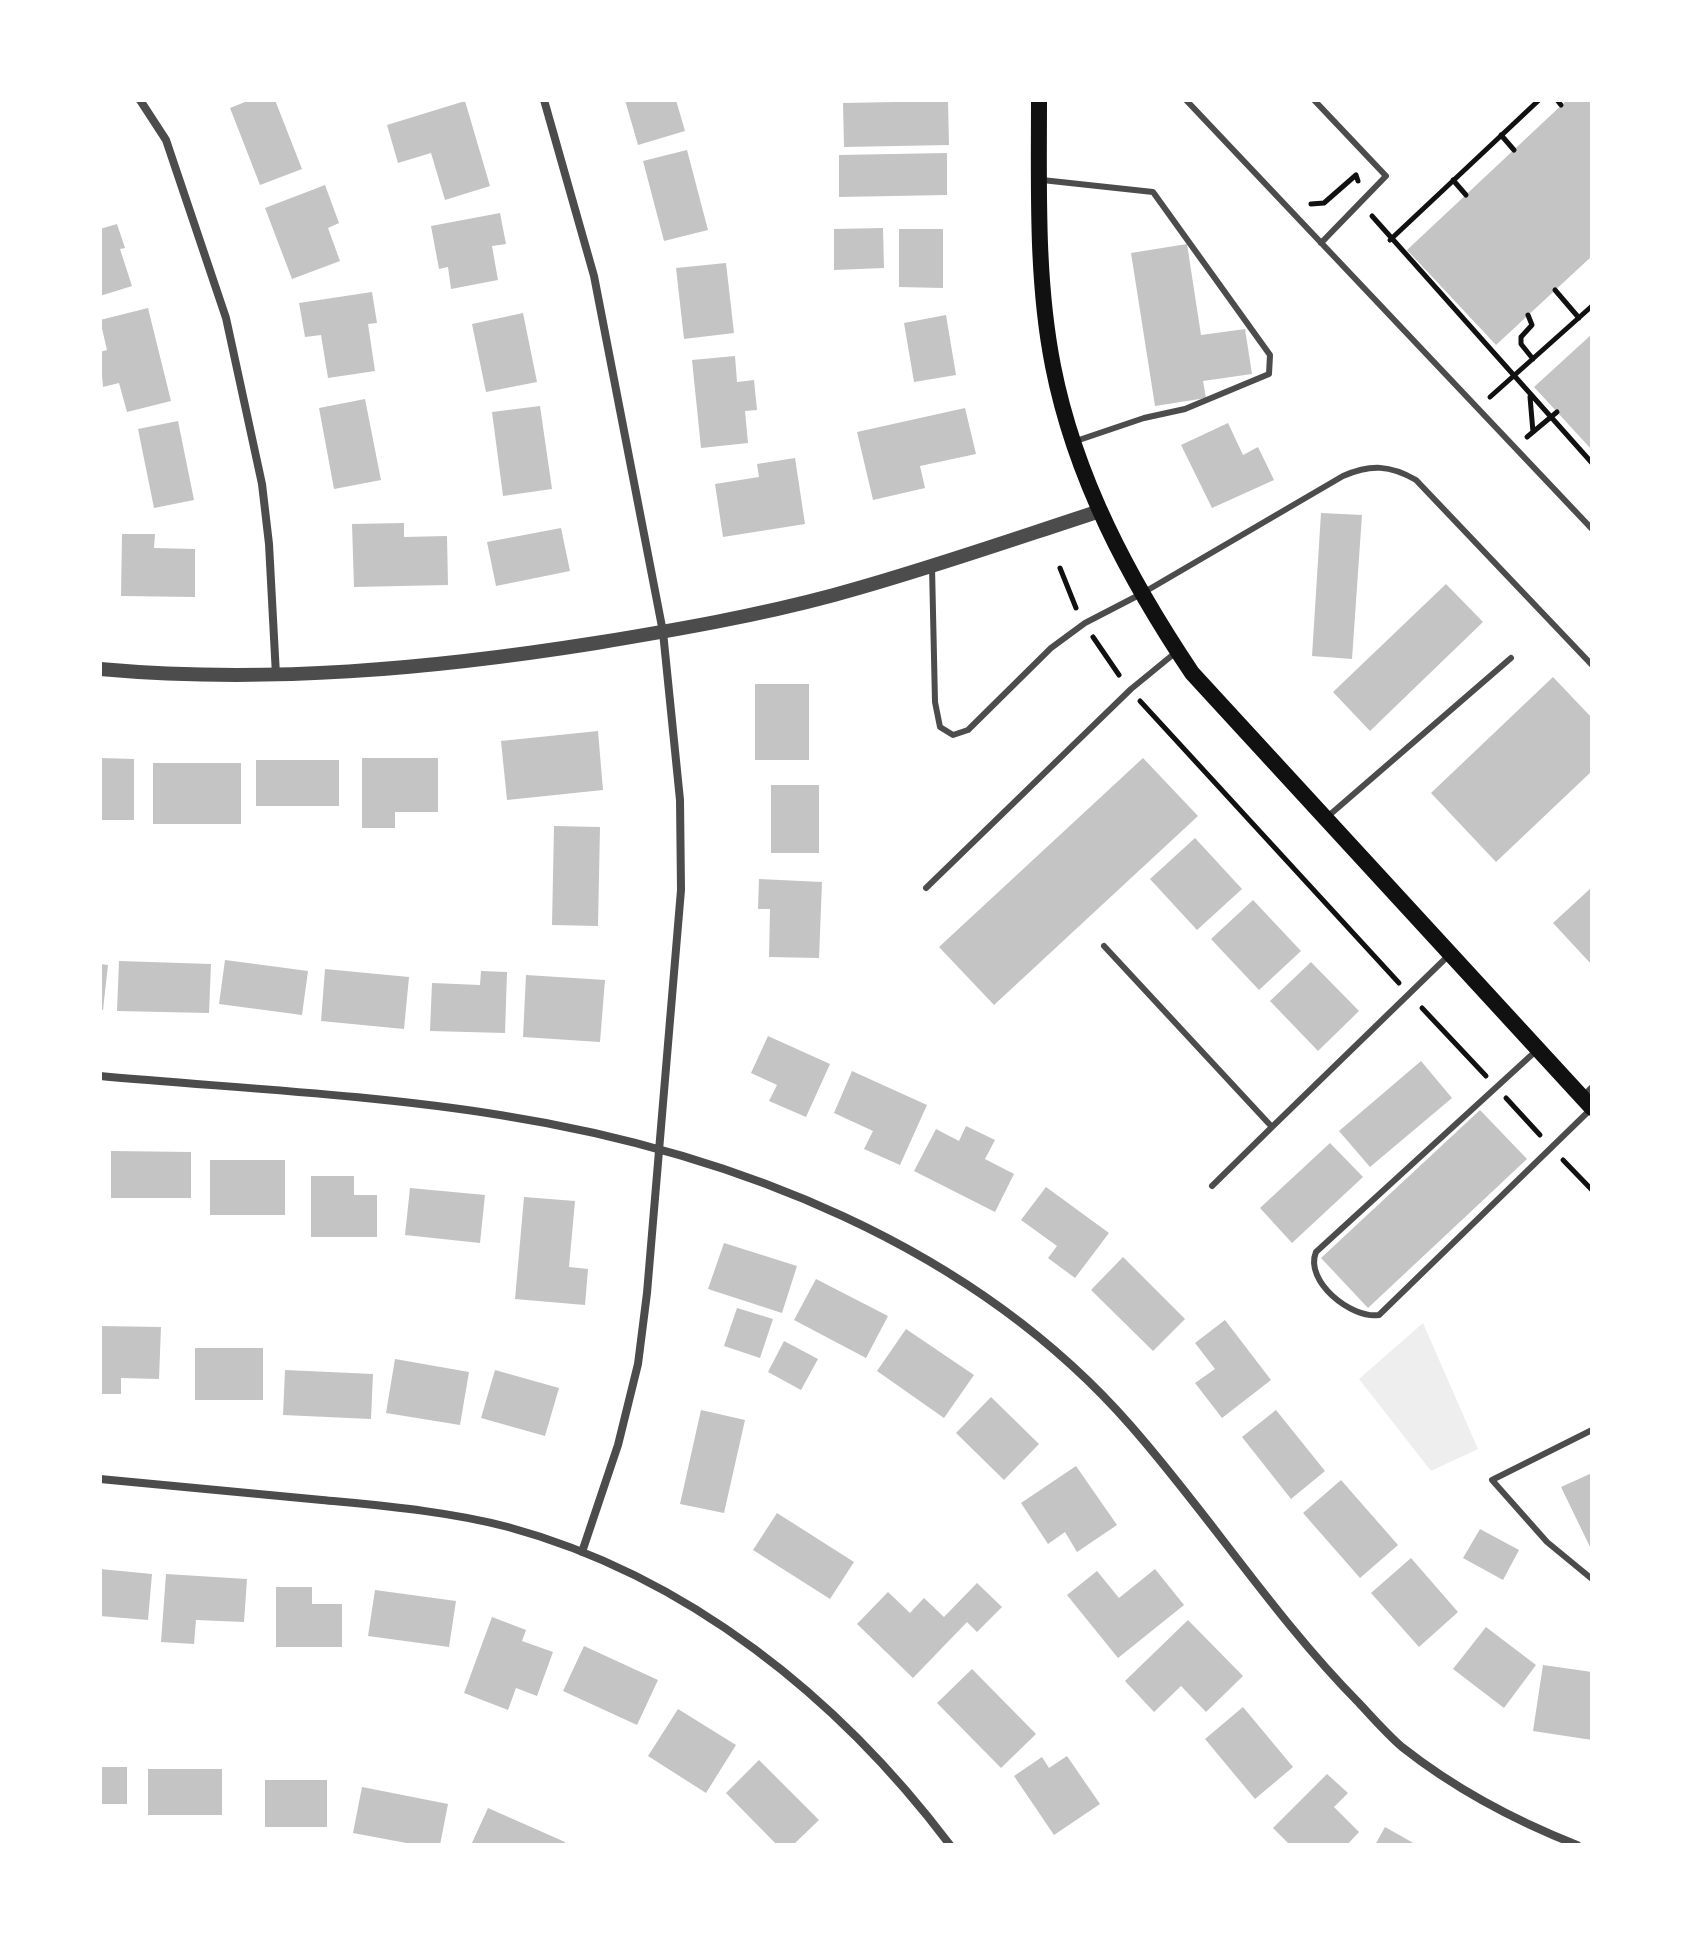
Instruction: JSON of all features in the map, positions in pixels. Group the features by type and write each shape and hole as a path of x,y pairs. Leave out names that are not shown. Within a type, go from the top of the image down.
{"main road":[{"path":"1039,100 1043,287 1051,349 1073,442 1100,511 1141,594 1192,673 1538,1049 1589,1100"}],"street":[{"path":"140,100 166,140 226,318 262,484 269,544 276,676"},
{"path":"544,100 594,276 663,632 680,800 681,890 660,1150 638,1364 618,1445 582,1552"},
{"path":"100,669 276,676 472,662 663,632 830,596 932,567 1100,511"},
{"path":"100,1076 438,1106 571,1128 660,1150 759,1182 840,1214 923,1257 998,1307 1077,1372 1131,1425 1320,1664 1401,1746 1458,1785 1540,1830 1577,1845"},
{"path":"100,1479 439,1513 507,1527 582,1552 674,1596 802,1683 864,1741 911,1793 950,1845"}],"lane":[{"path":"1186,100 1592,529"},
{"path":"1314,100 1386,176 1321,243"},
{"path":"1039,180 1153,192 1270,355 1269,374 1185,409 1144,418 1073,442"},
{"path":"932,567 935,702 940,727 953,735 968,730 1051,648 1085,623 1141,594 1343,476 1363,467 1396,468 1416,480 1592,665"},
{"path":"926,888 1131,689 1178,651"},
{"path":"1326,818 1511,658"},
{"path":"1104,946 1272,1127"},
{"path":"1212,1186 1450,953"},
{"path":"1538,1049 1316,1252 1312,1263 1315,1276 1354,1312 1367,1317 1379,1315 1553,1149 1589,1100"},
{"path":"1592,1430 1492,1480 1547,1542 1592,1579"}],"path":[{"path":"1390,240 1534,101"},
{"path":"1501,135 1514,150"},
{"path":"1308,201 1315,206 1324,203 1356,175 1363,199 1390,240 1592,463"},
{"path":"1453,180 1466,195"},
{"path":"1555,290 1579,318"},
{"path":"1477,409 1592,306"},
{"path":"1528,315 1532,325 1521,337 1521,344 1533,359"},
{"path":"1530,396 1533,432"},
{"path":"1515,448 1557,412"},
{"path":"1060,568 1104,656 1131,689 1592,1190"}],"shaded area":[{"path":"1423,1323 1478,1449 1431,1471 1359,1379"}],"building":[{"path":"250,100 275,100 302,169 260,185 230,108"},
{"path":"625,100 676,100 685,131 638,145"},
{"path":"1567,100 1592,100 1592,256 1496,345 1407,250"},
{"path":"465,101 490,186 445,200 431,153 398,163 387,125"},
{"path":"948,101 949,145 844,147 843,103"},
{"path":"687,150 708,230 664,241 643,161"},
{"path":"947,153 947,195 839,197 839,155"},
{"path":"325,185 339,223 328,228 340,261 292,279 265,208"},
{"path":"500,213 506,244 492,246 498,280 451,289 448,267 439,269 431,226"},
{"path":"117,224 125,248 120,249 132,286 100,296 100,229"},
{"path":"883,228 884,268 834,270 834,229"},
{"path":"899,229 943,229 943,288 899,287"},
{"path":"1187,244 1201,335 1245,329 1252,374 1203,381 1206,398 1155,406 1131,253"},
{"path":"726,263 734,333 684,339 676,268"},
{"path":"372,292 377,323 368,324 375,371 328,378 321,335 305,337 299,303"},
{"path":"148,308 171,401 127,412 119,383 103,387 100,352 107,350 100,320"},
{"path":"523,313 537,382 486,392 472,324"},
{"path":"946,315 956,375 914,382 904,323"},
{"path":"1592,334 1592,450 1534,387"},
{"path":"735,356 737,382 754,380 757,410 745,411 748,443 701,448 692,360"},
{"path":"365,399 381,480 334,489 319,408"},
{"path":"540,406 552,489 503,496 492,412"},
{"path":"965,408 976,454 920,466 925,488 873,500 857,432"},
{"path":"178,421 194,500 154,508 138,429"},
{"path":"1228,423 1243,455 1258,447 1274,480 1212,508 1181,445"},
{"path":"795,458 805,524 723,537 715,484 759,477 757,464"},
{"path":"1321,513 1362,515 1352,659 1312,656"},
{"path":"404,523 404,537 447,536 448,585 354,587 352,524"},
{"path":"561,528 570,571 496,586 487,542"},
{"path":"122,534 155,534 154,548 195,549 195,597 121,596"},
{"path":"1446,584 1483,622 1370,731 1333,692"},
{"path":"1553,677 1592,718 1592,771 1496,862 1431,793"},
{"path":"755,684 809,684 809,760 755,760"},
{"path":"598,731 603,790 507,800 501,741"},
{"path":"100,758 134,759 134,820 100,820"},
{"path":"362,758 438,758 438,812 395,812 395,828 362,828"},
{"path":"1143,758 1198,816 994,1005 939,947"},
{"path":"256,760 339,760 339,806 256,806"},
{"path":"153,763 241,763 241,824 153,824"},
{"path":"771,785 819,785 819,853 771,853"},
{"path":"554,826 600,827 598,926 552,925"},
{"path":"1195,838 1242,889 1197,930 1150,879"},
{"path":"759,879 822,882 819,958 769,957 770,909 758,909"},
{"path":"1592,887 1592,965 1553,923"},
{"path":"1253,900 1301,951 1259,990 1211,939"},
{"path":"225,960 308,971 302,1015 219,1004"},
{"path":"119,961 211,964 209,1013 117,1011"},
{"path":"1311,962 1359,1011 1318,1051 1270,1001"},
{"path":"100,964 108,965 103,1010 100,1010"},
{"path":"325,969 409,977 404,1029 321,1021"},
{"path":"481,971 507,972 505,1033 430,1031 432,983 480,985"},
{"path":"526,975 605,980 600,1042 523,1037"},
{"path":"768,1036 830,1064 806,1117 769,1101 777,1085 751,1073"},
{"path":"1421,1061 1452,1098 1370,1167 1339,1131"},
{"path":"852,1071 927,1105 900,1165 864,1149 873,1131 834,1113"},
{"path":"1480,1110 1527,1159 1368,1308 1321,1258"},
{"path":"966,1126 995,1140 985,1159 1014,1174 995,1212 914,1171 936,1129 959,1141"},
{"path":"1330,1143 1363,1177 1292,1243 1260,1208"},
{"path":"111,1151 191,1152 191,1198 111,1198"},
{"path":"210,1160 285,1160 285,1215 210,1215"},
{"path":"311,1176 354,1176 354,1195 377,1195 377,1237 311,1237"},
{"path":"1046,1187 1109,1233 1075,1278 1048,1258 1057,1246 1021,1220"},
{"path":"410,1188 485,1195 480,1243 405,1235"},
{"path":"524,1197 575,1201 569,1267 588,1269 585,1305 515,1299"},
{"path":"724,1243 797,1266 782,1313 708,1289"},
{"path":"1123,1257 1185,1319 1153,1351 1091,1290"},
{"path":"816,1279 888,1316 866,1358 794,1320"},
{"path":"737,1308 773,1319 760,1358 724,1346"},
{"path":"1225,1320 1271,1380 1222,1418 1195,1383 1215,1369 1195,1343"},
{"path":"100,1326 161,1327 159,1379 121,1378 121,1394 100,1394"},
{"path":"906,1329 974,1375 944,1418 877,1371"},
{"path":"784,1341 818,1359 801,1390 768,1372"},
{"path":"195,1348 263,1348 263,1400 195,1400"},
{"path":"395,1359 469,1372 460,1425 386,1413"},
{"path":"285,1370 373,1374 371,1419 283,1415"},
{"path":"495,1370 559,1388 545,1436 481,1418"},
{"path":"991,1397 1039,1444 1004,1480 956,1433"},
{"path":"701,1410 745,1420 724,1513 680,1504"},
{"path":"1276,1410 1325,1471 1291,1499 1242,1437"},
{"path":"1076,1466 1117,1525 1077,1552 1065,1532 1048,1544 1021,1503"},
{"path":"1592,1473 1592,1551 1561,1487"},
{"path":"1341,1480 1398,1545 1360,1578 1303,1513"},
{"path":"777,1513 854,1562 830,1599 753,1550"},
{"path":"1480,1529 1519,1550 1503,1580 1463,1558"},
{"path":"1411,1558 1458,1612 1419,1647 1371,1593"},
{"path":"100,1569 152,1574 148,1620 100,1616"},
{"path":"1155,1569 1184,1605 1118,1658 1067,1595 1097,1571 1119,1598"},
{"path":"166,1574 247,1579 244,1622 196,1620 194,1644 161,1642"},
{"path":"977,1583 1002,1607 977,1632 967,1622 913,1678 857,1624 888,1592 910,1613 924,1598 944,1617"},
{"path":"276,1587 312,1587 312,1604 342,1604 342,1647 276,1647"},
{"path":"375,1590 456,1601 449,1647 368,1636"},
{"path":"492,1617 526,1630 522,1641 553,1652 537,1696 516,1688 508,1710 464,1693"},
{"path":"1188,1620 1243,1676 1206,1712 1181,1686 1154,1712 1125,1681"},
{"path":"1486,1627 1536,1665 1504,1708 1453,1669"},
{"path":"584,1646 658,1680 637,1725 563,1691"},
{"path":"1543,1665 1592,1672 1592,1740 1533,1731"},
{"path":"972,1669 1036,1734 1001,1768 937,1703"},
{"path":"1243,1707 1293,1767 1255,1799 1205,1739"},
{"path":"678,1709 736,1745 706,1793 648,1756"},
{"path":"1067,1756 1100,1804 1054,1835 1014,1776 1042,1757 1049,1768"},
{"path":"759,1760 819,1820 793,1845 777,1845 726,1793"},
{"path":"100,1767 127,1767 127,1804 100,1804"},
{"path":"148,1769 222,1769 222,1815 148,1815"},
{"path":"1327,1774 1348,1793 1334,1807 1359,1832 1347,1845 1290,1845 1273,1828"},
{"path":"265,1780 327,1780 327,1827 265,1827"},
{"path":"362,1787 448,1804 440,1845 417,1845 353,1833"},
{"path":"488,1808 565,1842 564,1845 471,1845"},
{"path":"1385,1827 1417,1845 1375,1845"}]}
